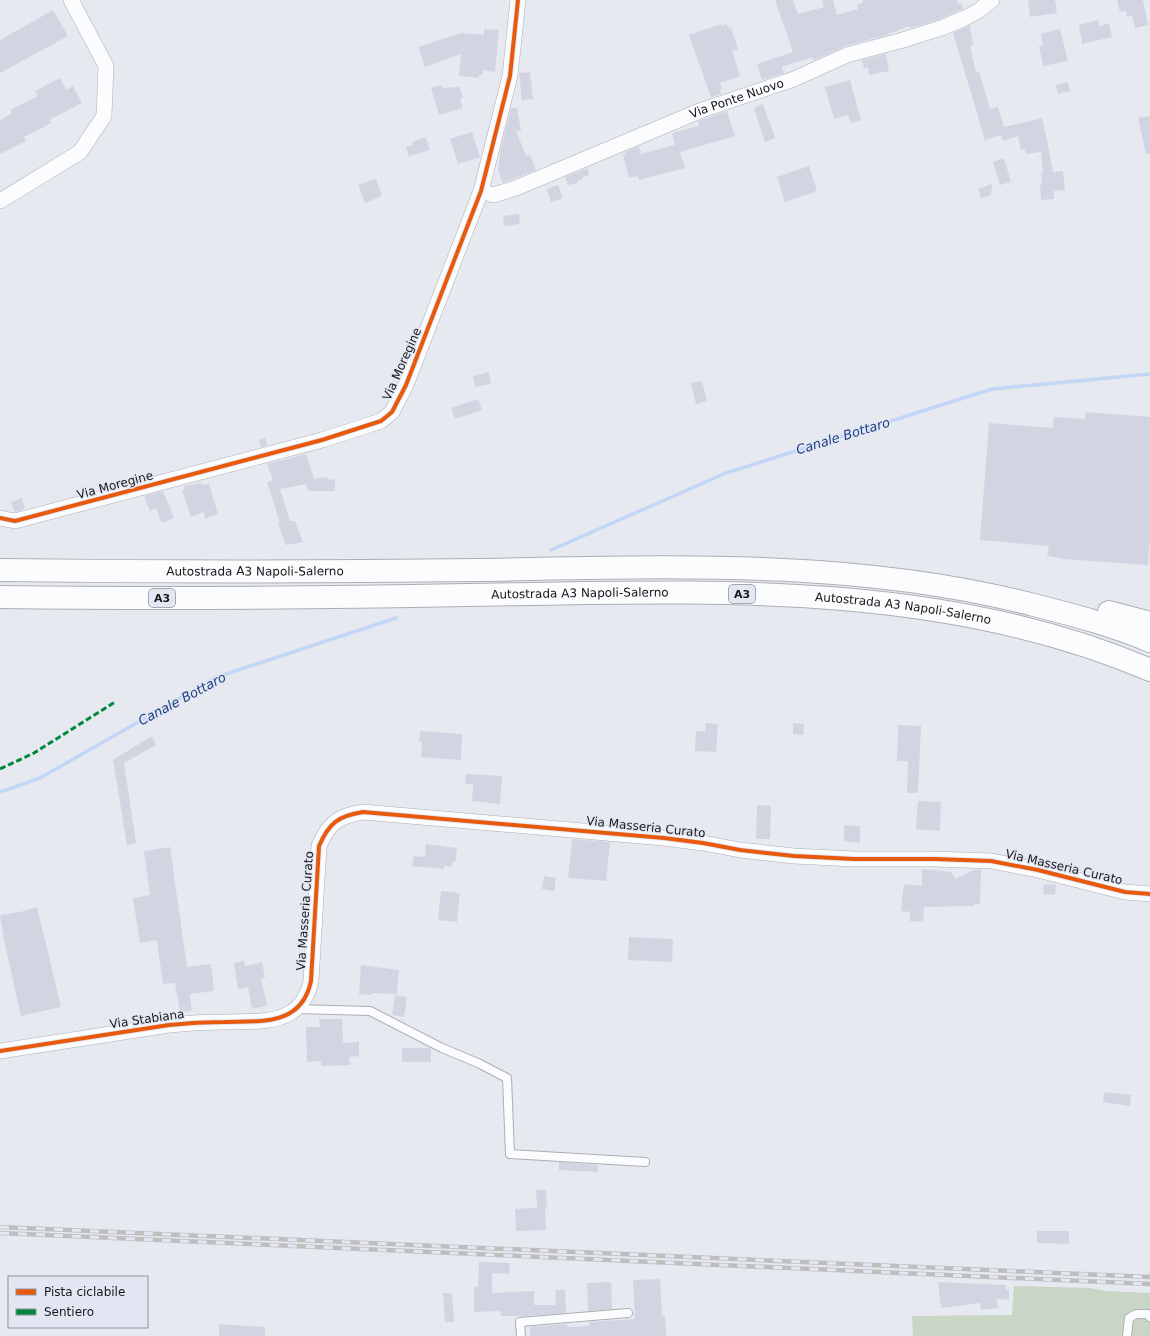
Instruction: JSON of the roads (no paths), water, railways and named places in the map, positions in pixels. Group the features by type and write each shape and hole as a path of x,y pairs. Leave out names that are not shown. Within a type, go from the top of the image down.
{"highway":[{"name":"Autostrada A3 Napoli-Salerno","path":"0,570 261,572 716,567 832,573 943,585 984,593 1100,622 1150,642"},
{"path":"943,585 1010,590 1059,598 1150,623"},
{"name":"Autostrada A3 Napoli-Salerno","path":"0,598 133,599 625,593 832,598 940,611 1021,627 1093,648 1150,670"}],"street":[{"path":"0,201 80,152 104,116 106,66 71,0"},
{"name":"Via Moregine","path":"0,518 15,522 322,440 381,421 392,412 406,385 481,191 510,76 518,0"},
{"name":"Via Ponte Nuovo","path":"481,191 493,195 516,188 702,110 794,79 847,55 903,40 958,21 978,11 992,0"},
{"name":"Via Masseria Curato","path":"296,1009 301,1004 308,992 311,981 319,846 330,826 339,818 350,814 363,812 664,838 740,850 794,856 854,859 991,861 1038,870 1125,892 1150,894"},
{"name":"Via Stabiana","path":"0,1051 169,1025 278,1019 296,1009"}],"lane":[{"path":"296,1009 370,1011 442,1048 478,1063 507,1078 510,1154 645,1162"},
{"path":"521,1336 520,1322 628,1313"},
{"path":"1127,1336 1129,1318 1136,1314 1148,1314 1150,1317"}],"waterway":[{"name":"Canale Bottaro","path":"551,550 726,473 992,389 1150,374"},
{"name":"Canale Bottaro","path":"0,792 40,778 217,677 396,618"}],"railway":[{"path":"0,1227 1150,1277"},
{"path":"0,1233 1150,1284"}]}
